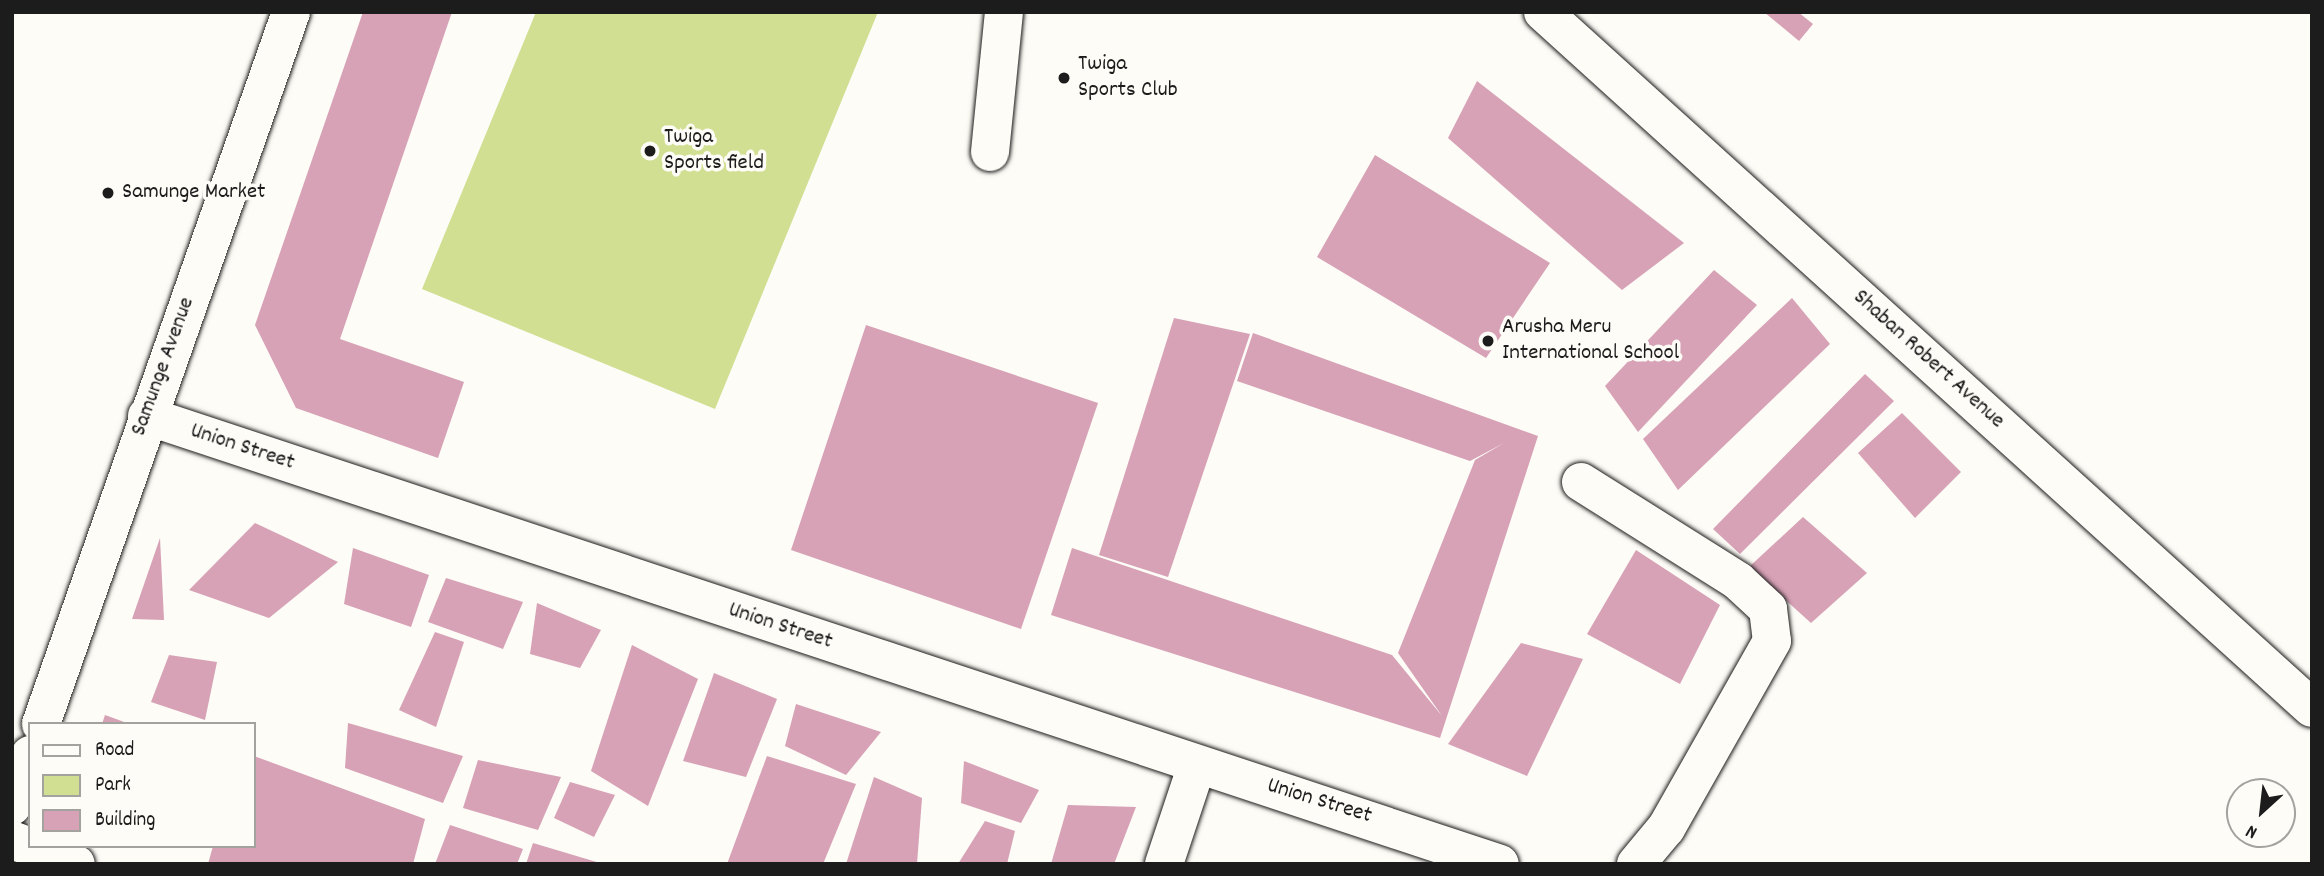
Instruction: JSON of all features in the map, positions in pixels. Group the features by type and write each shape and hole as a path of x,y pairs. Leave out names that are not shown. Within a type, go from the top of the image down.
{"street":[{"name":"Samunge Avenue","path":"42,722 291,12"},
{"path":"990,152 1004,12"},
{"name":"Shaban Robert Avenue","path":"1543,12 2312,708"},
{"name":"Union Street","path":"147,416 1197,765 1416,832 1500,864"},
{"path":"1581,482 1738,581 1768,609 1772,642 1666,828 1636,864"},
{"path":"12,806 28,761"},
{"path":"1164,864 1197,765"},
{"path":"33,848 76,864"}],"green space":[{"name":"Twiga Sports field","path":"536,12 878,12 715,409 422,289"}],"building":[{"path":"363,12 452,12 340,339 464,382 438,458 296,408 255,325"},
{"path":"1764,12 1798,12 1813,24 1799,41"},
{"path":"1477,81 1684,243 1622,290 1448,138"},
{"path":"1375,155 1550,263 1486,358 1317,257"},
{"path":"1714,270 1757,305 1638,432 1605,386"},
{"path":"1792,298 1830,344 1678,490 1643,439"},
{"path":"1174,318 1250,334 1168,577 1099,555"},
{"path":"866,325 1098,403 1021,629 791,550"},
{"path":"1253,333 1538,436 1440,738 1051,615 1072,548 1392,655 1442,716 1398,653 1475,460 1504,443 1470,461 1237,381"},
{"path":"1865,374 1894,401 1740,554 1713,529"},
{"path":"1902,413 1961,472 1915,518 1858,453"},
{"path":"1803,517 1867,573 1811,623 1749,567"},
{"path":"255,523 338,562 269,618 189,590"},
{"path":"160,538 164,620 132,619"},
{"path":"353,548 429,575 411,627 344,604"},
{"path":"1636,550 1720,605 1680,684 1587,634"},
{"path":"446,578 523,602 503,649 428,622"},
{"path":"537,603 601,630 580,668 530,654"},
{"path":"435,632 464,642 436,727 399,710"},
{"path":"1521,643 1583,659 1527,776 1448,744"},
{"path":"632,645 698,679 648,806 591,771"},
{"path":"169,655 217,662 205,720 151,702"},
{"path":"714,673 777,699 746,777 683,761"},
{"path":"796,704 881,732 846,775 785,746"},
{"path":"105,715 124,722 103,722"},
{"path":"348,723 463,756 443,803 345,768"},
{"path":"767,756 856,784 823,864 727,864"},
{"path":"256,757 425,819 413,864 208,864 212,848 256,848"},
{"path":"478,760 561,777 538,830 463,808"},
{"path":"964,761 1039,790 1021,823 961,803"},
{"path":"874,777 922,798 917,864 846,864"},
{"path":"570,782 615,795 594,837 554,818"},
{"path":"1068,805 1136,807 1114,864 1051,864"},
{"path":"985,821 1015,831 1007,864 958,864"},
{"path":"450,825 523,849 517,864 435,864"},
{"path":"533,843 600,863 600,864 526,864"}],"place":[{"name":"Twiga Sports Club","path":"1064,78"},
{"name":"Twiga Sports field","path":"650,151"},
{"name":"Samunge Market","path":"108,193"},
{"name":"Arusha Meru International School","path":"1488,341"}]}
